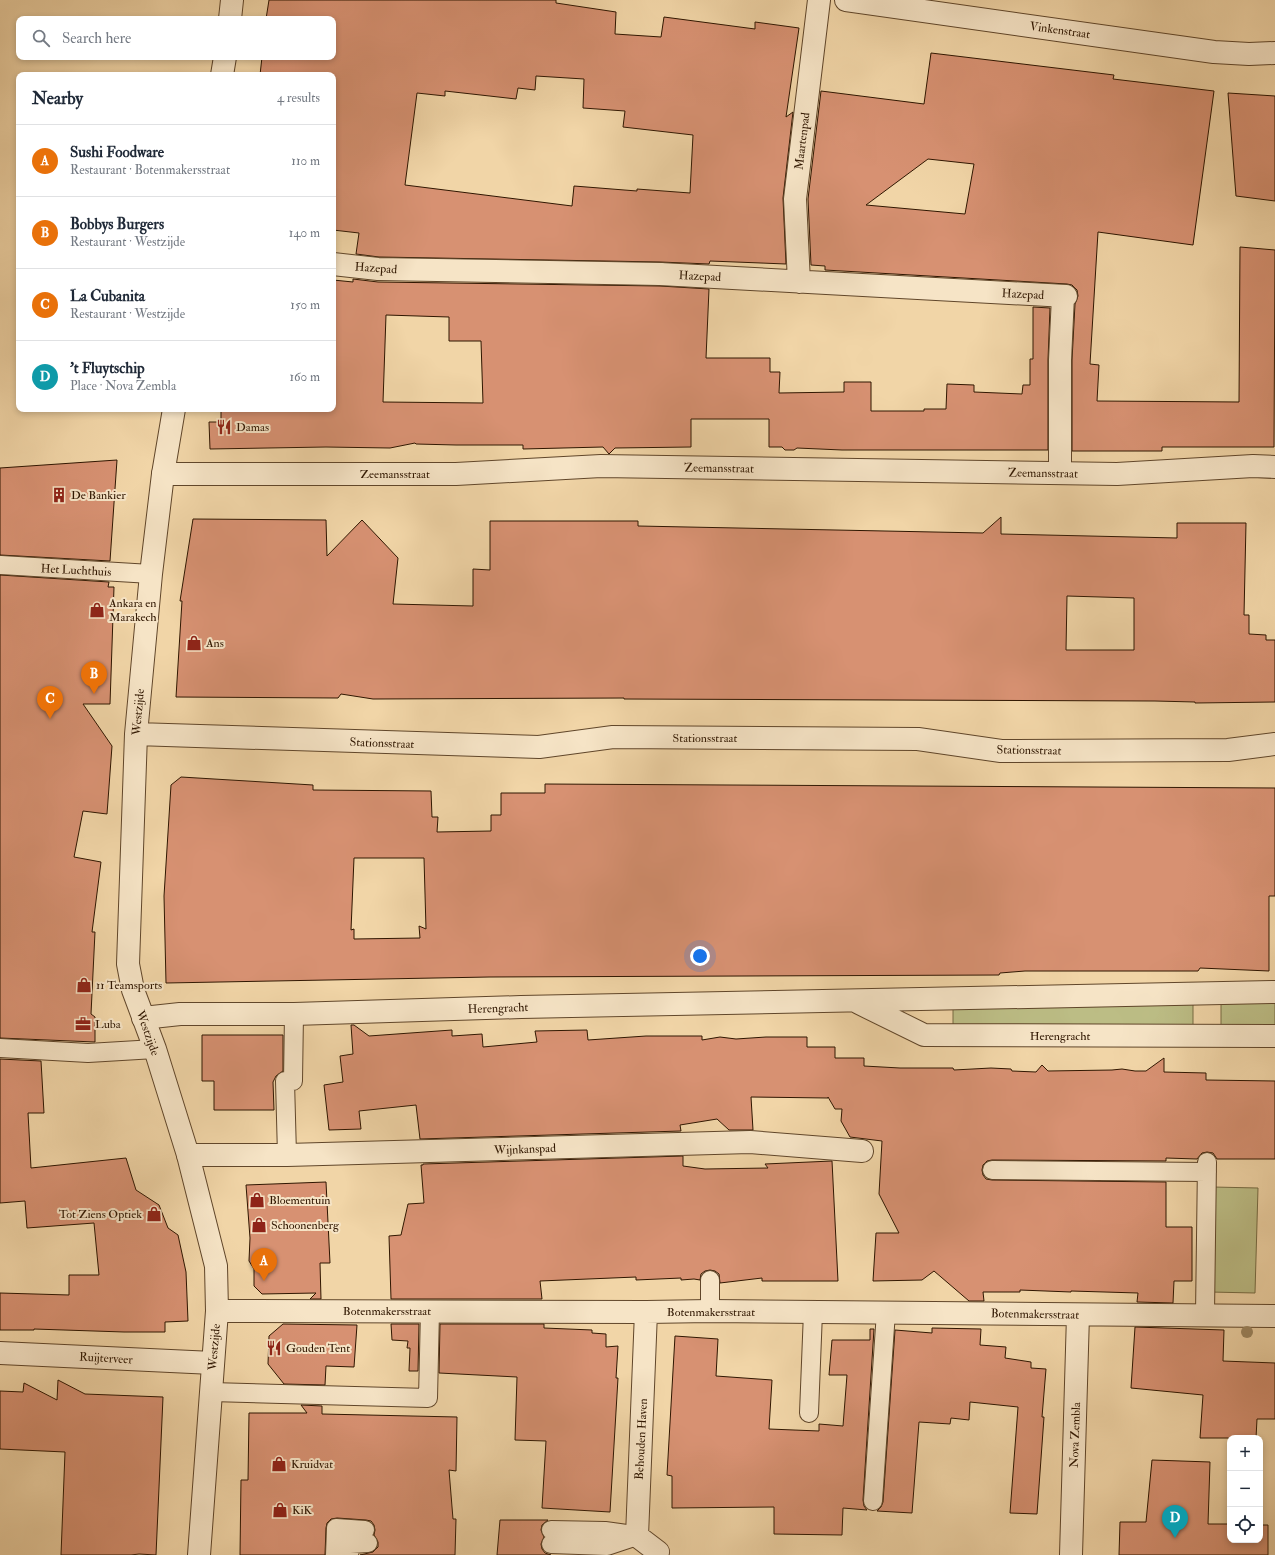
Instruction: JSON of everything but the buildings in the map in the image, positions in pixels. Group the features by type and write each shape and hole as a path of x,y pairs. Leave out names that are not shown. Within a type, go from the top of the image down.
{"street":[{"path":"230,16 232,0"},
{"name":"Maartenpad","path":"799,282 795,199 819,0"},
{"name":"Vinkenstraat","path":"846,0 1214,52 1275,54"},
{"path":"222,72 224,60"},
{"name":"Hazepad","path":"336,264 378,269 660,274 1064,296 1060,360 1060,473"},
{"name":"Westzijde","path":"173,412 163,474 151,574 136,734 128,964 133,990 155,1049 188,1155 216,1266 217,1311 199,1555"},
{"name":"Zeemansstraat","path":"163,474 456,474 601,466 1117,474 1253,466 1275,467"},
{"name":"Stationsstraat","path":"136,734 539,747 613,737 918,739 1001,751 1228,750 1275,744"},
{"name":"Herengracht","path":"143,1018 180,1014 294,1014 529,1007 854,1000 900,1001 1275,992"},
{"name":"Herengracht","path":"854,1000 924,1035 1275,1036"},
{"name":"Wijnkanspad","path":"188,1155 287,1155 750,1142 862,1151"},
{"name":"Botenmakersstraat","path":"217,1311 710,1311 1078,1315 1205,1314 1275,1316"},
{"name":"Behouden Haven","path":"637,1536 646,1312"},
{"name":"Nova Zembla","path":"1071,1555 1078,1315"},
{"name":"Ruijterveer","path":"0,1353 213,1363"},
{"path":"637,1536 658,1553"}],"lane":[{"name":"Het Luchthuis","path":"1,566 151,574"},
{"path":"287,1155 285,1081 293,1081 294,1014"},
{"path":"0,1048 88,1052 155,1049"},
{"path":"992,1170 1207,1167 1205,1314"},
{"path":"710,1280 710,1311"},
{"path":"211,1392 428,1398 430,1311"},
{"path":"809,1413 813,1312"},
{"path":"873,1501 886,1312"},
{"path":"335,1555 336,1528 366,1537 350,1544 349,1555"},
{"path":"551,1537 607,1546 637,1536"}],"green space":[{"path":"1275,1002 1275,1025 1221,1026 1221,1003"},
{"path":"1193,1003 1193,1027 953,1030 953,1005"},
{"path":"1213,1187 1258,1188 1255,1293 1210,1292"}],"place":[{"name":"Damas","path":"224,427"},
{"name":"De Bankier","path":"59,495"},
{"name":"Ankara en Marakech","path":"97,610"},
{"name":"Ans","path":"194,643"},
{"name":"Bobbys Burgers","path":"94,694"},
{"name":"La Cubanita","path":"50,719"},
{"name":"11 Teamsports","path":"84,985"},
{"name":"Luba","path":"83,1024"},
{"name":"Bloementuin","path":"257,1200"},
{"name":"Tot Ziens Optiek","path":"154,1214"},
{"name":"Schoonenberg","path":"259,1225"},
{"name":"Sushi Foodware","path":"264,1281"},
{"name":"Gouden Tent","path":"274,1348"},
{"name":"Kruidvat","path":"279,1464"},
{"name":"KiK","path":"280,1510"},
{"name":"'t Fluytschip","path":"1175,1538"}]}
